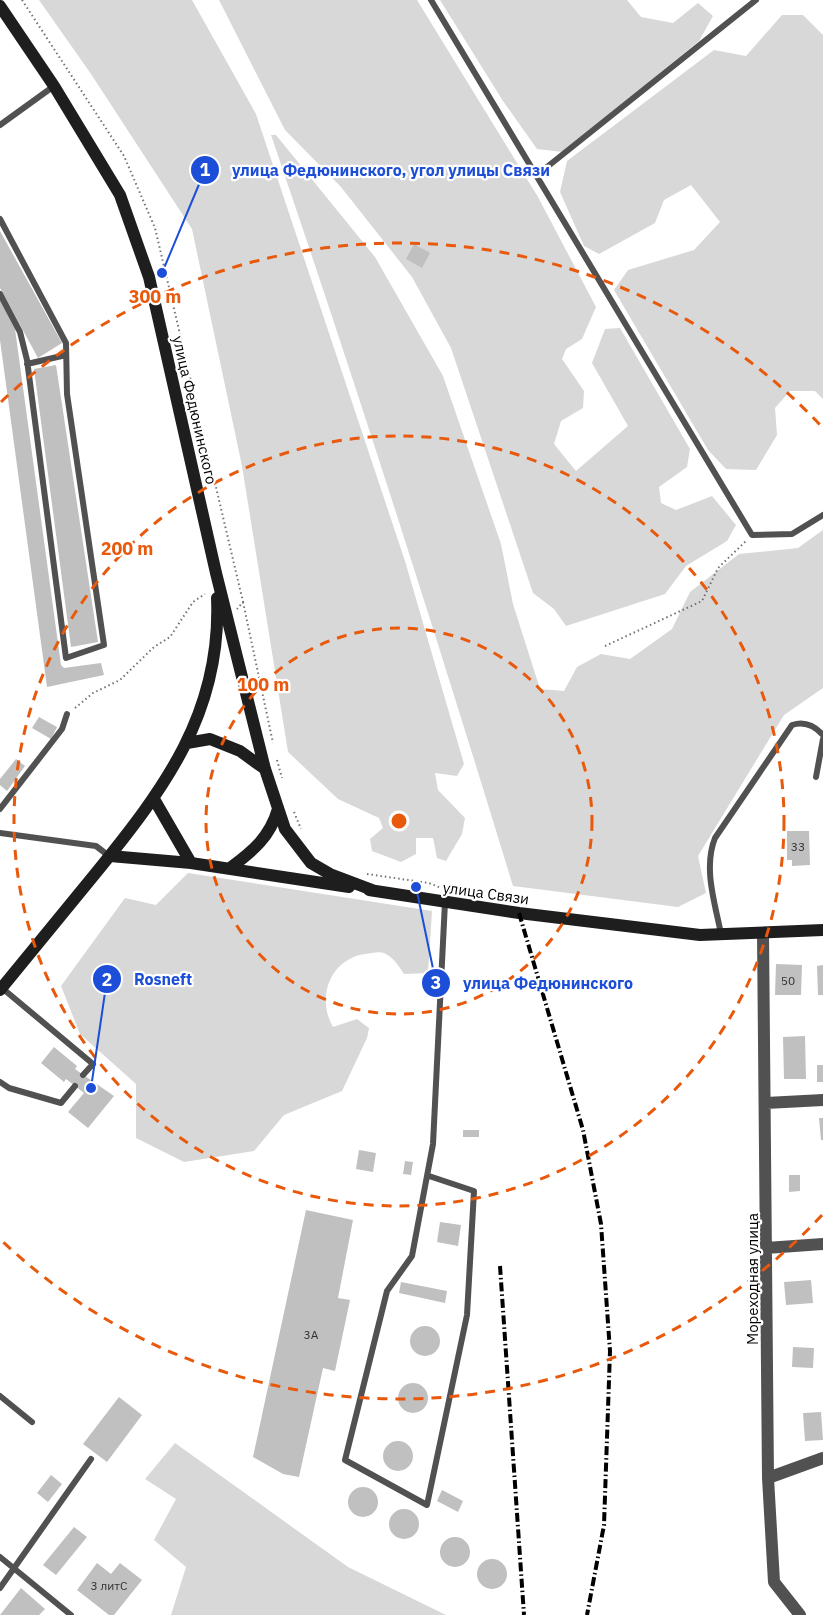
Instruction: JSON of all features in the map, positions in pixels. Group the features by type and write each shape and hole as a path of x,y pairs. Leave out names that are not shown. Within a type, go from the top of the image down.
{"main road":[{"name":"улица Федюнинского","path":"0,6 54,86 120,195 150,279 216,573 266,769 285,829 310,863 375,891"},
{"name":"улица Федюнинского","path":"1,989 110,856 174,769 201,706 213,661 218,627 216,573"},
{"path":"187,743 210,739 240,751 266,769"},
{"path":"154,799 191,862"},
{"path":"230,868 263,840 273,827 278,809"},
{"name":"улица Связи","path":"110,856 191,862 375,891 446,897 633,928 721,935 823,930"}],"street":[{"name":"Мореходная улица","path":"763,933 768,1478 774,1582 800,1615"},
{"path":"766,1103 823,1100"},
{"path":"766,1248 823,1244"},
{"path":"768,1478 823,1458"}],"lane":[{"path":"431,0 752,535 792,534 823,515"},
{"path":"537,175 756,0"},
{"path":"0,125 54,86"},
{"path":"0,219 66,343 68,394 104,645 66,658 27,363 20,332 0,294"},
{"path":"27,363 66,355"},
{"path":"0,809 62,729 67,714"},
{"path":"721,935 708,865 709,852 715,838 792,725 801,722 817,728 823,735"},
{"path":"816,777 823,739"},
{"path":"0,833 96,846 110,856"},
{"path":"429,1176 474,1191 467,1315 427,1505 345,1460 387,1291 412,1256 429,1176 433,1144 446,897"},
{"path":"1,989 93,1064 83,1076"},
{"path":"0,1082 9,1088 62,1103 75,1086"},
{"path":"0,1396 32,1422"},
{"path":"0,1588 91,1459"},
{"path":"0,1557 71,1615"}],"path":[{"path":"605,646 702,601 718,568 752,535"},
{"path":"67,714 93,693 120,680 154,647 176,632 193,602 216,590"},
{"path":"243,602 273,743"},
{"path":"275,754 285,786"},
{"path":"291,806 302,831"},
{"path":"364,873 429,883 446,897"}],"shaded area":[{"path":"39,0 192,0 256,114 405,561 464,764 457,776 435,773 438,790 465,818 462,834 446,861 437,858 433,838 416,838 416,854 401,862 372,851 370,839 383,828 379,818 338,799 288,752 242,466 192,229 91,74"},
{"path":"219,0 417,0 538,197 596,307 582,339 566,349 562,359 584,391 583,408 561,421 554,444 576,471 628,426 592,363 605,329 620,328 690,449 687,467 659,487 661,503 676,510 712,496 736,525 727,541 686,566 665,594 566,626 554,609 533,593 451,348 412,277 341,187 285,130"},
{"path":"440,0 627,0 641,17 673,23 698,3 713,16 699,41 563,152 537,149 503,101"},
{"path":"782,15 803,15 823,35 823,399 815,391 790,391 775,408 777,435 756,470 726,469 708,450 614,290 628,270 694,250 720,222 691,185 664,200 655,223 599,254 584,246 560,192 567,161 714,50 746,56"},
{"path":"271,135 276,135 375,257 443,376 501,544 513,604 540,689 564,691 577,667 601,654 630,659 672,629 690,592 739,554 798,548 823,530 823,688 784,715 698,856 706,893 678,907 513,886 395,509"},
{"path":"188,873 432,911 428,973 404,974 390,957 384,953 375,952 353,957 343,963 330,982 326,992 326,1004 333,1027 357,1019 369,1028 367,1038 342,1091 284,1115 254,1151 184,1162 136,1138 136,1084 80,1034 61,986 125,898 156,905"},
{"path":"175,1443 348,1567 446,1615 171,1615 186,1567 154,1540 176,1499 145,1479"}],"building":[{"path":"0,231 62,343 38,358 0,288"},
{"path":"414,244 430,253 422,268 406,259"},
{"path":"0,299 15,329 61,665 64,668 101,663 104,675 47,687 0,340"},
{"path":"56,365 98,642 71,647 34,369"},
{"path":"39,717 57,727 51,739 32,728"},
{"path":"16,759 25,766 7,791 0,785 0,779"},
{"path":"787,831 809,831 810,865 792,866 792,860 787,860"},
{"path":"776,964 802,965 801,995 775,995"},
{"path":"823,965 823,995 818,995 817,966"},
{"path":"805,1036 806,1079 784,1079 783,1037"},
{"path":"54,1047 77,1066 75,1069 114,1096 88,1128 68,1112 84,1093 66,1079 64,1082 41,1063"},
{"path":"817,1065 823,1065 823,1082 817,1082"},
{"path":"819,1118 823,1118 823,1140 821,1140"},
{"path":"463,1130 479,1130 479,1137 463,1137"},
{"path":"359,1150 376,1153 373,1172 356,1169"},
{"path":"405,1161 413,1162 411,1175 403,1174"},
{"path":"789,1175 800,1175 800,1191 789,1192"},
{"path":"306,1210 353,1220 338,1298 350,1300 335,1371 323,1368 299,1477 283,1474 253,1457"},
{"path":"440,1222 461,1225 458,1246 437,1242"},
{"path":"811,1280 813,1303 786,1305 784,1282"},
{"path":"401,1282 447,1291 445,1303 399,1293"},
{"path":"425,1326 431,1327 439,1335 439,1347 431,1355 425,1356 419,1355 411,1347 410,1341 411,1335 419,1327"},
{"path":"793,1347 814,1348 813,1368 792,1367"},
{"path":"413,1383 424,1387 428,1398 424,1409 413,1413 402,1409 398,1398 402,1387"},
{"path":"119,1397 142,1415 107,1462 83,1444"},
{"path":"821,1412 823,1440 805,1441 803,1413"},
{"path":"398,1441 409,1445 413,1456 409,1467 398,1471 387,1467 383,1456 387,1445"},
{"path":"51,1475 62,1484 48,1502 37,1493"},
{"path":"363,1487 374,1491 378,1502 374,1513 363,1517 352,1513 348,1502 352,1491"},
{"path":"442,1490 463,1501 458,1512 437,1501"},
{"path":"404,1509 415,1513 419,1524 415,1535 404,1539 393,1535 389,1524 393,1513"},
{"path":"74,1527 87,1537 56,1575 43,1565"},
{"path":"455,1537 461,1538 469,1546 469,1558 461,1566 455,1567 449,1566 441,1558 440,1552 441,1546 449,1538"},
{"path":"492,1559 503,1563 507,1574 503,1585 492,1589 481,1585 477,1574 481,1563"},
{"path":"97,1563 111,1574 120,1563 142,1580 114,1615 109,1615 77,1590"},
{"path":"21,1588 45,1609 39,1615 0,1615"}],"railway":[{"path":"519,913 583,1130 601,1224 610,1351 604,1525 587,1615"},
{"path":"500,1266 524,1615"}],"place":[{"name":"улица Федюнинского, угол улицы Связи","path":"162,273"},
{"name":"улица Федюнинского","path":"416,887"},
{"name":"Rosneft","path":"91,1088"}]}
